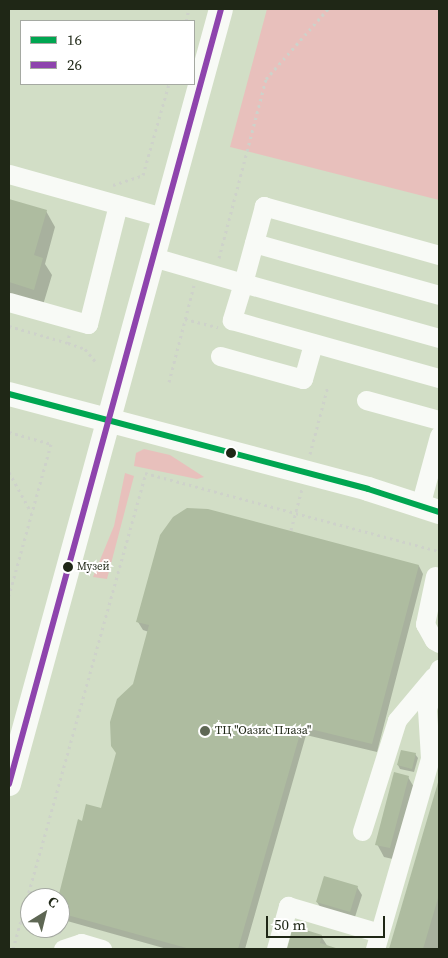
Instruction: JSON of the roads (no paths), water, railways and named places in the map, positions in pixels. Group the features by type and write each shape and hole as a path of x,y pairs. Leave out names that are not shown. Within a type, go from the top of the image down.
{"main road":[{"path":"9,784 221,9"},
{"path":"9,394 110,420 429,509"}],"lane":[{"path":"9,174 163,217"},
{"path":"9,302 88,324 110,203"},
{"path":"439,256 264,206 232,320 439,378"},
{"path":"254,243 439,295"},
{"path":"153,257 439,338"},
{"path":"220,356 303,379 313,343"},
{"path":"366,400 439,420"},
{"path":"429,509 439,436"},
{"path":"435,576 425,624 434,640 439,643"},
{"path":"362,831 397,720 439,669"},
{"path":"276,949 288,906 377,941 430,758 428,709 439,669"},
{"path":"63,949 81,943 102,949"}],"place":[{"name":"Музей","path":"68,567"},
{"name":"ТЦ \"Оазис Плаза\"","path":"205,731"}]}
